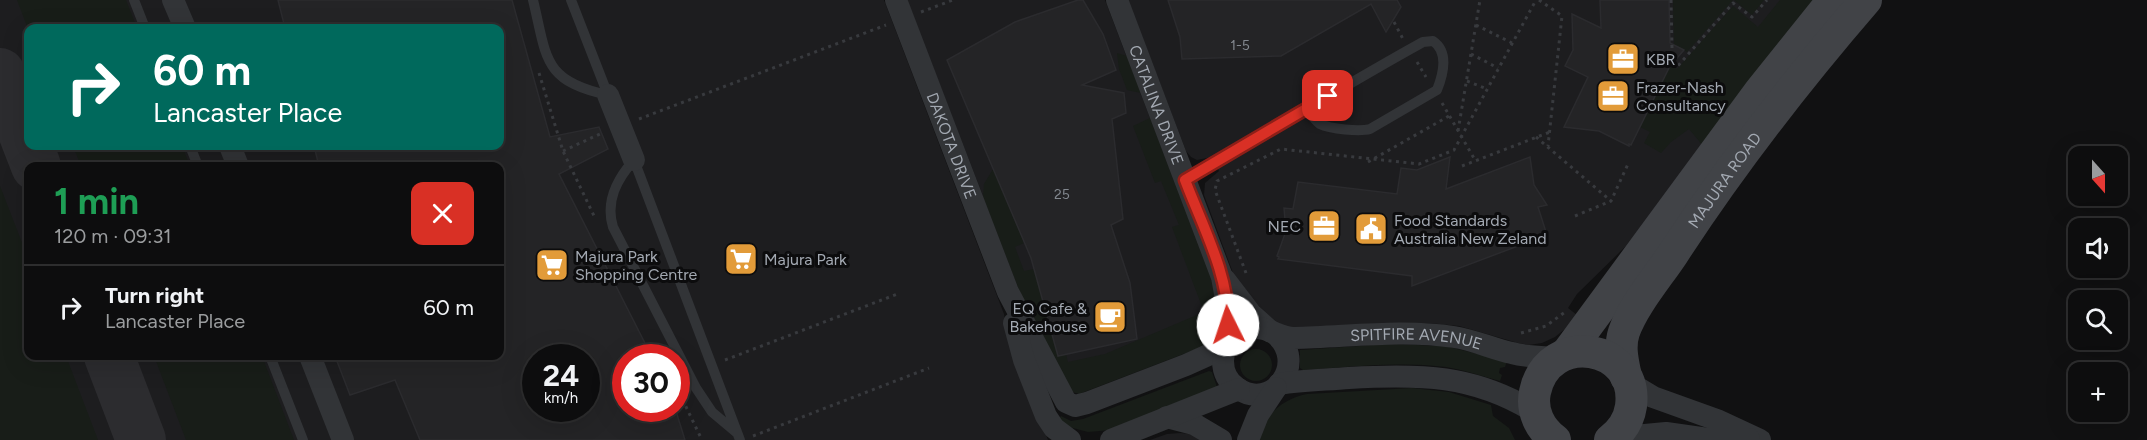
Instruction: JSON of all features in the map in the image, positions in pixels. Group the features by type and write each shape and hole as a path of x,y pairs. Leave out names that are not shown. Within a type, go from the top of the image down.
{"main road":[{"name":"MAJURA ROAD","path":"1541,428 1534,397 1537,382 1545,368 1562,356 1760,91 1833,0"},
{"name":"MAJURA ROAD","path":"1612,439 1626,422 1630,412 1631,392 1622,354 1623,338 1636,309 1725,175 1818,56 1866,0"},
{"path":"1562,356 1590,351 1601,354 1620,367 1627,379"}],"street":[{"path":"173,0 183,24"},
{"name":"DAKOTA DRIVE","path":"896,0 1008,292"},
{"name":"CATALINA DRIVE","path":"1117,0 1222,277 1228,310 1227,345"},
{"path":"608,95 634,160"},
{"name":"CATALINA DRIVE","path":"1222,277 1251,314 1272,333"},
{"path":"1008,292 1059,390 1066,402 1071,405 1087,403 1186,365 1227,345"},
{"path":"1008,292 1017,338 1044,412 1054,428 1070,440"},
{"path":"1246,440 1258,415 1286,375 1289,360 1285,345 1272,333 1260,328 1249,329 1234,336 1223,355 1223,369 1229,381 1239,390 1258,394 1278,386"},
{"name":"SPITFIRE AVENUE","path":"1272,333 1290,338 1393,334 1434,335 1459,338 1521,355 1562,356"},
{"path":"312,360 343,440"},
{"name":"SPITFIRE AVENUE","path":"1278,386 1388,375 1434,377 1496,392 1512,399 1541,428"},
{"path":"1627,379 1653,397 1717,420 1759,440"},
{"path":"1112,440 1239,390"},
{"path":"1239,390 1246,440"},
{"path":"1167,417 1194,424 1221,440"},
{"path":"1612,439 1666,433 1708,439 1759,440"}],"lane":[{"path":"134,0 143,24"},
{"path":"533,0 547,57 555,70 575,86 608,95"},
{"path":"571,0 608,95"},
{"path":"1185,180 1307,108 1423,42 1433,41 1442,50 1444,58 1437,90 1370,129 1322,124 1313,118 1307,108"},
{"path":"634,160 740,438"},
{"path":"634,160 618,180 612,196 610,213 613,226 699,393 712,412 740,438"},
{"path":"272,360 303,440"}],"path":[{"path":"916,14 953,0"},
{"path":"1458,132 1480,0"},
{"path":"1249,279 1215,190 1217,181 1281,149 1419,164 1454,150 1537,0 1562,16 1548,146"},
{"path":"1671,0 1672,48"},
{"path":"1673,63 1677,67 1733,3 1752,17 1767,0"},
{"path":"563,151 893,22"},
{"path":"1476,25 1512,43"},
{"path":"1471,54 1498,68"},
{"path":"538,69 563,151 598,223"},
{"path":"1467,81 1487,89"},
{"path":"1368,162 1449,116"},
{"path":"1462,166 1550,131"},
{"path":"1536,137 1611,201"},
{"path":"1575,216 1611,201 1628,164"},
{"path":"711,365 900,293"},
{"path":"1518,337 1526,331 1546,326 1570,308"},
{"path":"740,438 929,368"},
{"path":"690,415 702,440"}],"shaded area":[{"name":"Majura Park","path":"0,0 884,0 1004,314 1008,338 1048,440 0,440"},
{"path":"17,0 126,0 135,24 26,24"},
{"path":"907,0 1105,0 1222,307 1075,393 1033,325"},
{"path":"1128,0 1818,0 1626,246 1577,294 1568,308 1577,315 1555,337 1542,343 1529,345 1459,326 1428,323 1291,329 1277,326 1236,281 1204,195 1205,183 1219,171 1212,157 1197,160 1186,151"},
{"path":"1673,0 1733,0 1687,52 1674,45"},
{"path":"1734,0 1764,0 1752,15"},
{"path":"1780,0 1818,0 1704,147 1689,129 1671,142 1661,153 1644,143 1650,132 1640,127 1671,64 1677,69 1733,6 1758,27"},
{"path":"1117,53 1127,56 1141,93 1127,90 1119,69"},
{"path":"1150,118 1220,302 1222,329 1215,342 1079,394 1070,391 1031,321 983,197 984,184 993,169 1024,243 1015,247 1024,271 1034,269 1058,356 1066,354 1068,362 1105,354 1204,312 1172,227 1179,225 1161,181 1155,183 1133,126"},
{"path":"75,150 184,150 188,162 79,162"},
{"path":"0,186 24,248 24,360 68,360 98,440 0,440"},
{"path":"1388,344 1445,346 1507,361 1505,367 1500,368 1499,373 1502,375 1500,381 1453,368 1428,365 1374,365 1303,370 1300,368 1300,350"},
{"path":"1256,349 1267,354 1272,365 1267,376 1256,381 1245,376 1240,365 1245,354"},
{"path":"156,360 264,360 294,440 186,440"},
{"path":"1209,371 1212,372 1217,387 1111,430 1088,432 1069,427 1058,420 1061,416 1071,421 1083,419"},
{"path":"1412,388 1449,392 1491,405 1493,416 1509,428 1515,440 1258,440 1265,423 1275,410 1298,396"},
{"path":"1167,434 1191,434 1204,440 1150,440"}],"building":[{"name":"Majura Park Shopping Centre","path":"278,0 512,0 550,137 599,127 608,149 559,174 645,344 612,344 612,422 679,422 685,440 420,440 395,380 350,395 337,360 504,360 504,162 318,162 315,150 504,150 504,24 284,24"},
{"path":"1083,0 1103,34 1116,70 1082,85 1124,93 1126,113 1112,119 1123,219 1111,225 1130,283 1137,339 1058,356 1031,258 947,60 1015,22"},
{"path":"1168,0 1397,0 1401,7 1386,32 1371,4 1281,56 1182,59 1180,37"},
{"path":"1600,0 1669,0 1670,43 1684,50 1670,66 1629,146 1599,131 1564,127 1588,77 1565,66 1573,50 1572,14 1601,28"},
{"path":"1450,157 1446,189 1530,157 1534,185 1547,205 1538,207 1547,235 1412,286 1412,276 1278,259 1286,231 1284,208 1293,209 1298,182 1397,194 1401,168 1417,170"}],"taxiway":[{"path":"0,73 24,135"},
{"path":"30,150 34,162"},
{"path":"111,360 141,440"}],"place":[{"name":"KBR","path":"1623,59"},
{"name":"Frazer-Nash Consultancy","path":"1613,96"},
{"name":"NEC","path":"1324,226"},
{"name":"Food Standards Australia New Zeland","path":"1371,229"},
{"name":"Majura Park","path":"741,259"},
{"name":"Majura Park Shopping Centre","path":"552,265"},
{"name":"EQ Cafe & Bakehouse","path":"1110,317"}],"route":[{"path":"1228,325 1222,277 1185,180 1328,96"}]}
